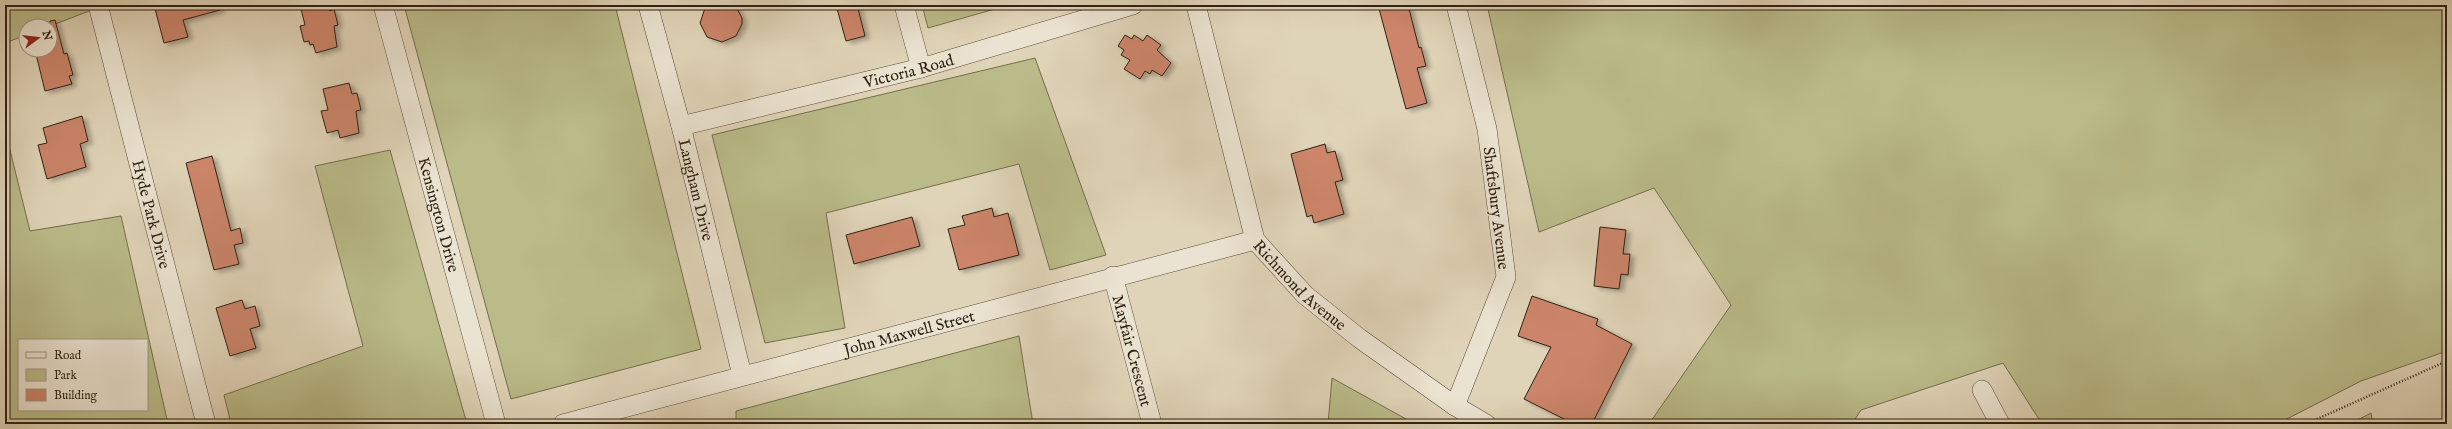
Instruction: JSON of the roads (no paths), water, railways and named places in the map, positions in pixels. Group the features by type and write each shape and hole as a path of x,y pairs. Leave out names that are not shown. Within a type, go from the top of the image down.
{"street":[{"name":"Hyde Park Drive","path":"98,5 206,424"},
{"name":"Kensington Drive","path":"383,5 496,424"},
{"name":"Langham Drive","path":"648,5 681,126 742,375"},
{"path":"904,5 921,68"},
{"name":"Victoria Road","path":"681,126 921,68 1133,5"},
{"name":"Richmond Avenue","path":"1196,5 1255,240 1305,295 1359,338 1455,406 1486,424"},
{"name":"Shaftsbury Avenue","path":"1455,406 1506,277 1487,129 1456,5"},
{"name":"John Maxwell Street","path":"563,424 1113,276 1255,240"},
{"name":"Mayfair Crescent","path":"1113,276 1152,424"},
{"path":"1982,390 2000,424"}]}
